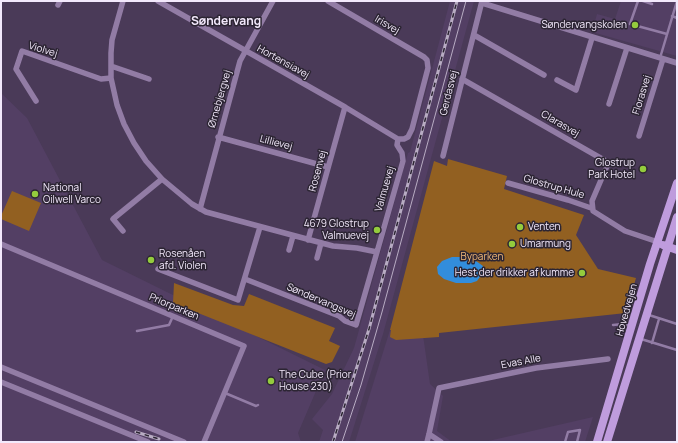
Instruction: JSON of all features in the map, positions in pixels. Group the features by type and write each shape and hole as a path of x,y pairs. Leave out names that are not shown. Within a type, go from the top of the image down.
{"main road":[{"name":"Hovedvejen","path":"597,442 677,184"},
{"name":"Hovedvejen","path":"606,442 638,338 671,243 677,217"},
{"path":"658,242 671,243 677,250"}],"street":[{"path":"123,1 112,40 111,78 117,105 124,124 140,152 162,179 192,204 206,212 332,246 357,248 377,252"},
{"name":"Hortensiavej","path":"158,1 345,107 398,139"},
{"name":"Ørnebjergvej","path":"200,209 218,137 240,61 244,51 273,1"},
{"name":"Irisvej","path":"328,1 424,57 428,63 410,134 404,139 398,139"},
{"path":"482,2 592,38 677,63"},
{"name":"Gerdasvej","path":"442,156 482,2"},
{"path":"474,35 544,75"},
{"path":"557,80 576,90 592,38"},
{"path":"609,104 627,48"},
{"name":"Violvej","path":"36,102 16,69 22,51 101,79 111,78"},
{"name":"Florasvej","path":"639,136 661,59"},
{"path":"111,66 149,79"},
{"name":"Clarasvej","path":"462,79 604,160 607,164 592,201 592,208"},
{"name":"Rosenvej","path":"308,240 345,107"},
{"name":"Lillievej","path":"218,137 328,167"},
{"name":"Valmuevej","path":"377,252 403,162 402,153 397,145 398,139"},
{"path":"123,231 113,219 162,179"},
{"name":"Glostrup Hule","path":"508,183 592,208 595,213 624,231 658,242"},
{"path":"158,269 238,300 260,227"},
{"path":"289,250 293,236"},
{"path":"317,258 321,243"},
{"name":"Priorparken","path":"1,244 244,346 204,442"},
{"name":"Søndervangsvej","path":"245,279 338,316 345,322 356,325 377,252"},
{"name":"Evas Alle","path":"429,434 439,388 536,368 608,358"},
{"path":"1,367 184,442"},
{"path":"1,382 148,442"},
{"path":"427,442 429,434 441,442"}],"lane":[{"path":"638,1 630,24 667,34"},
{"path":"643,1 652,4"},
{"path":"661,59 676,1"},
{"path":"672,16 677,18"},
{"path":"646,314 677,324"},
{"path":"138,331 169,325 173,316"},
{"path":"652,343 660,319"},
{"path":"613,325 623,324 632,327"},
{"path":"638,338 677,350"},
{"path":"225,393 256,406 258,405"},
{"path":"565,442 568,432 580,430 576,442"}],"shaded area":[{"path":"450,1 474,1 383,334 349,442 319,442 323,430 312,419 332,394 354,348 408,153 410,152"},
{"name":"Søndervangskolen","path":"621,1 677,1 677,56 592,32 597,14 615,19"},
{"path":"1,93 27,118 102,260 325,370 298,433 301,442 1,442"},
{"path":"390,330 423,335 430,384 443,396 437,431 452,442 355,442"},
{"path":"593,417 585,442 484,442"}],"green space":[{"name":"Byparken","path":"448,159 507,176 504,189 584,215 576,235 598,269 636,278 626,313 439,333 439,337 396,340 390,337 390,330 434,161 447,166"},
{"path":"12,191 41,203 29,231 1,219"},
{"path":"174,283 233,305 244,306 249,294 335,328 329,341 340,346 332,362 326,364 173,303"}],"water":[{"path":"452,257 462,257 476,261 483,266 482,274 477,281 471,283 456,283 444,279 438,274 437,267 442,261"}],"tram line":[{"path":"342,442 361,385 382,312 466,1"}],"railway":[{"path":"333,442 369,329 457,1"},
{"path":"136,432 159,439"}],"place":[{"name":"Søndervangskolen","path":"635,25"},
{"name":"Glostrup Park Hotel","path":"643,169"},
{"name":"National Oilwell Varco","path":"35,194"},
{"name":"Venten","path":"520,227"},
{"name":"4679 Glostrup Valmuevej","path":"377,230"},
{"name":"Umarmung","path":"512,244"},
{"name":"Rosenåen afd. Violen","path":"151,260"},
{"name":"Hest der drikker af kumme","path":"582,273"},
{"name":"The Cube (Prior House 230)","path":"271,381"}],"district":[{"name":"Søndervang","path":"226,22"}]}
